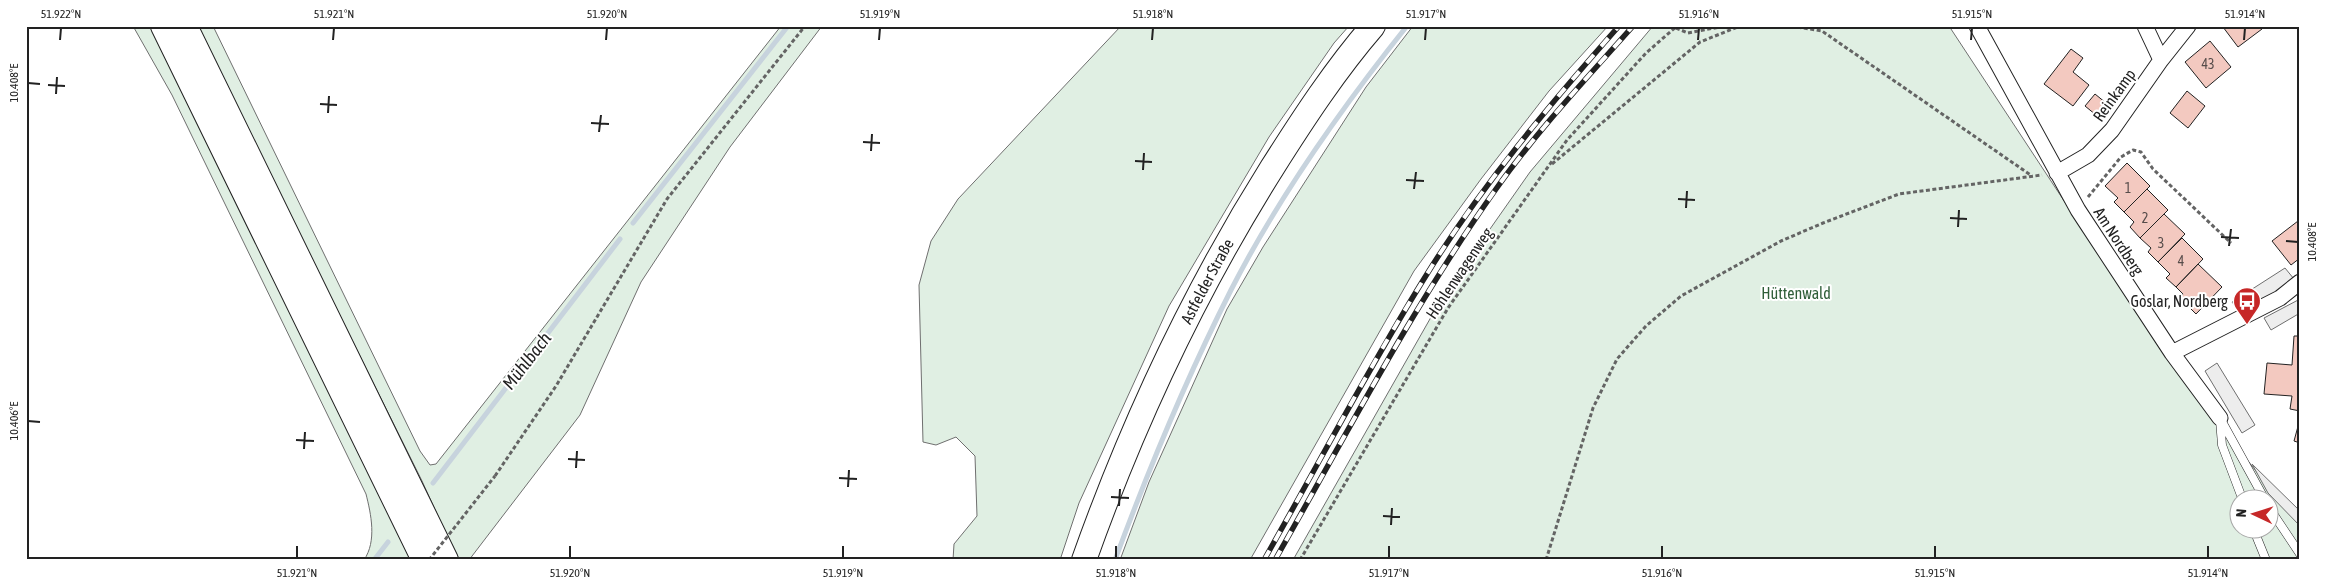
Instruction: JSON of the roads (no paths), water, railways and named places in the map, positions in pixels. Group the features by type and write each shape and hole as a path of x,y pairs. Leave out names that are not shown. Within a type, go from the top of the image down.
{"main road":[{"path":"162,26 424,560"},
{"path":"184,26 446,560"},
{"name":"Astfelder Straße","path":"1084,560 1110,485 1135,426 1174,340 1220,254 1285,147 1334,75 1373,26"}],"street":[{"name":"Am Nordberg","path":"1977,26 2078,210 2172,353 2220,418"},
{"path":"2145,26 2161,60"},
{"name":"Reinkamp","path":"2057,173 2088,155 2112,130 2161,60 2188,26"},
{"path":"2172,353 2280,298 2300,282"}],"lane":[{"path":"2220,418 2222,445 2238,488"},
{"path":"2220,418 2258,488"},
{"path":"2278,521 2300,554"},
{"path":"2257,538 2266,560"}],"waterway":[{"name":"Mühlbach","path":"633,223 788,26"},
{"path":"1115,560 1141,491 1184,389 1249,256 1290,187 1336,120 1407,26"},
{"name":"Mühlbach","path":"433,483 620,239"},
{"name":"Mühlbach","path":"374,560 388,542"}],"railway":[{"path":"1264,560 1344,416 1448,241 1518,146 1619,26"},
{"path":"1275,560 1408,325 1466,233 1528,147 1633,26"}],"place":[{"name":"Goslar, Nordberg","path":"2247,325"}],"park label":[{"name":"Hüttenwald","path":"1796,293"}]}
